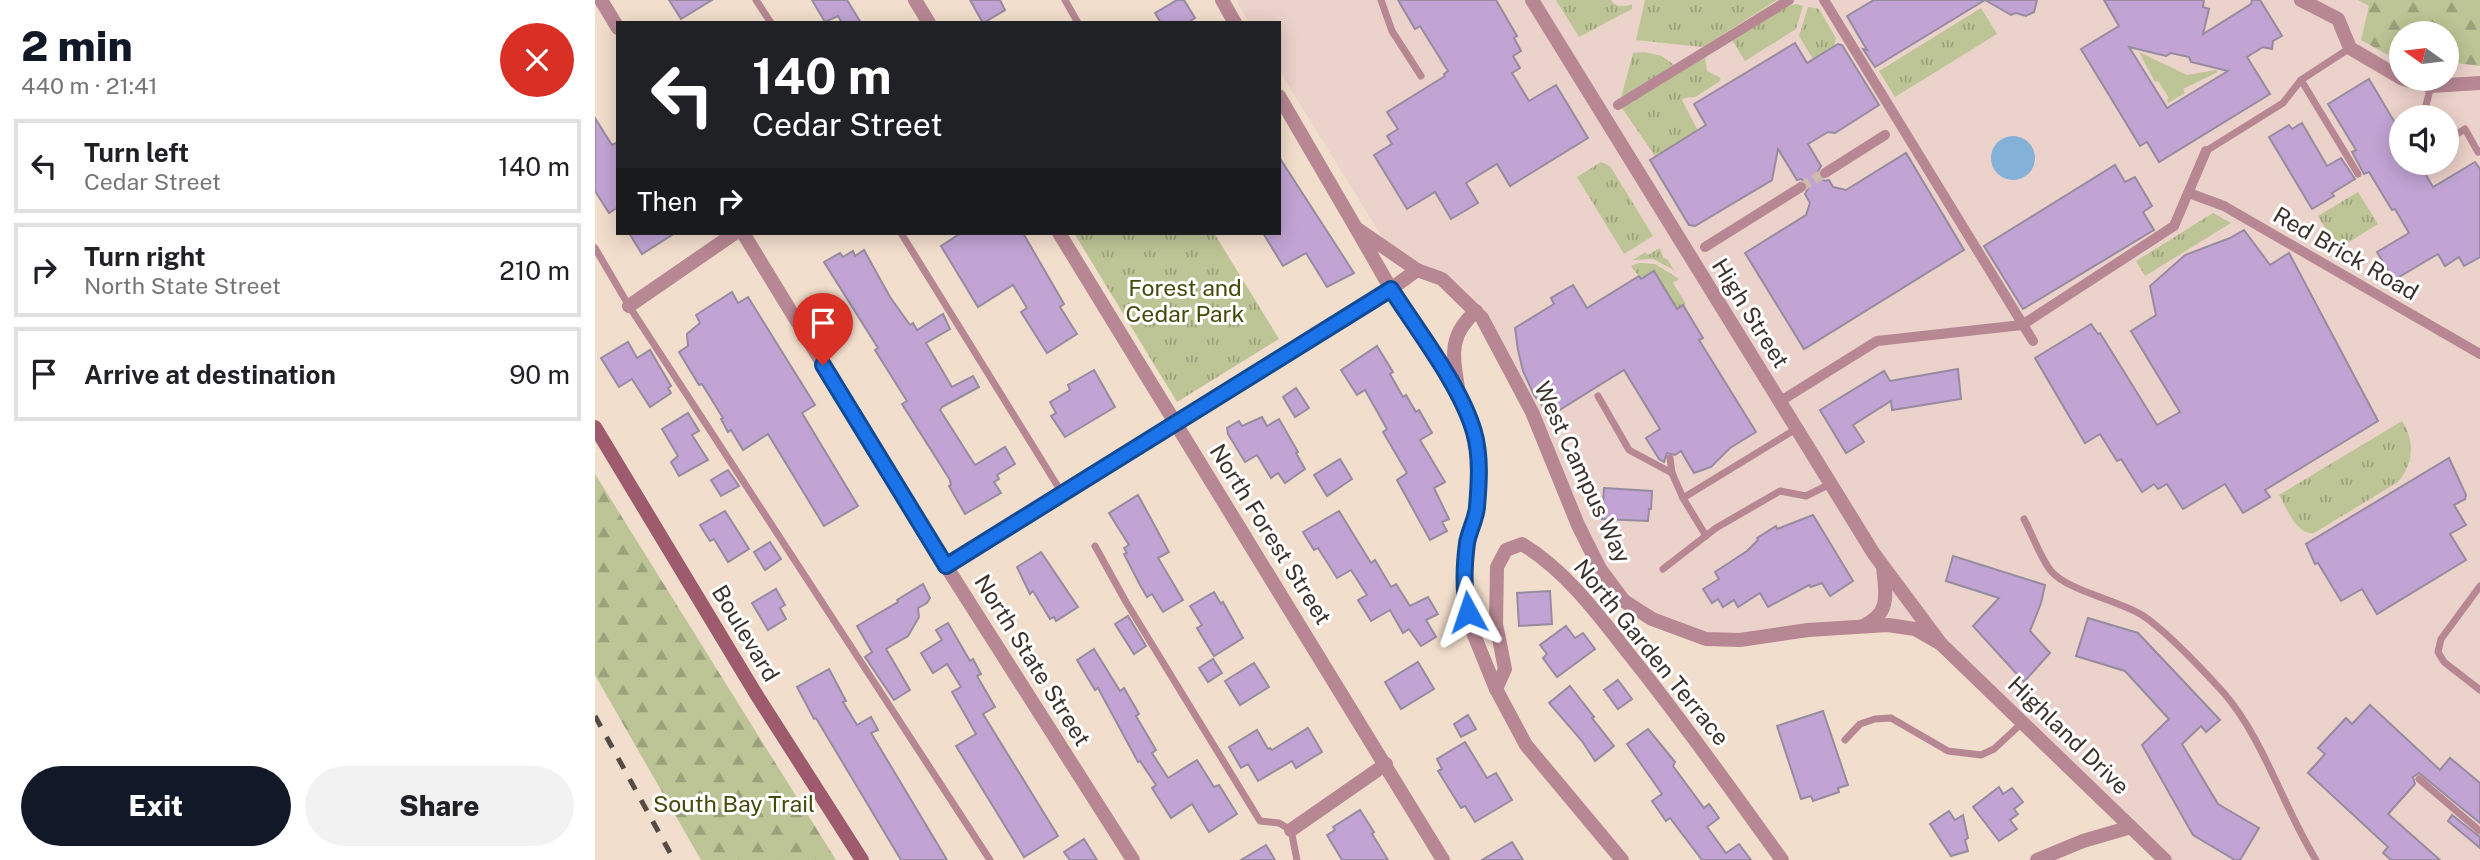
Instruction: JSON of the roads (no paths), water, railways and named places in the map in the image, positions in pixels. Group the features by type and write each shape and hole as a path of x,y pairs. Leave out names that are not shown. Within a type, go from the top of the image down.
{"main road":[{"name":"Boulevard","path":"595,427 755,694 862,860"}],"street":[{"path":"601,0 616,25"},
{"path":"915,0 928,21"},
{"path":"1222,0 1234,21"},
{"name":"High Street","path":"1532,0 1830,484 1883,566 1941,644"},
{"path":"1618,105 1789,0"},
{"path":"1823,0 2033,341"},
{"path":"2301,0 2338,19 2350,48 2389,70"},
{"path":"2459,84 2480,83"},
{"path":"1281,99 1391,289 1430,348 1460,400 1474,432 1479,466 1477,510 1468,542 1464,594 1472,631 1496,688 1526,745 1622,860"},
{"path":"1825,173 1885,135"},
{"path":"1779,402 1877,341 2022,324 2174,226 2206,151"},
{"path":"1705,247 1801,187"},
{"name":"Red Brick Road","path":"2189,192 2224,206 2480,354"},
{"name":"West Campus Way","path":"1356,228 1417,270 1442,279 1482,318 1532,412 1599,569 1624,601 1651,618 1706,639 1740,640 1808,630 1899,625 1915,629 1941,644"},
{"path":"629,306 732,235"},
{"name":"North State Street","path":"744,235 946,566 1133,860"},
{"name":"North Forest Street","path":"1060,235 1443,860"},
{"path":"946,566 1391,289 1417,270"},
{"path":"1460,400 1453,348 1457,333 1465,320 1476,311"},
{"name":"North Garden Terrace","path":"1496,688 1505,669 1496,624 1497,567 1506,550 1522,544 1548,560 1586,600 1664,697 1782,860"},
{"path":"1863,626 1881,615 1885,605 1883,566"},
{"name":"Highland Drive","path":"1941,644 2165,860"},
{"path":"1291,830 1386,764"},
{"path":"2037,860 2083,841 2131,827"}],"lane":[{"path":"756,0 770,21"},
{"path":"1065,0 1077,21"},
{"path":"1381,0 1392,31 1421,76"},
{"path":"2206,151 2283,103 2301,80 2350,48"},
{"path":"2301,80 2358,174"},
{"path":"2459,133 2465,129 2478,152 2480,150"},
{"path":"902,235 1062,493"},
{"path":"595,248 629,306 990,860"},
{"path":"1598,396 1629,450 1672,473"},
{"path":"1683,498 1796,429"},
{"path":"1670,458 1672,473 1683,498 1706,536"},
{"path":"1663,569 1706,536 1780,491 1806,496 1830,484"},
{"path":"2024,519 2052,572 2082,589 2122,604 2144,616 2223,693 2241,715 2316,860"},
{"path":"1095,546 1126,602 1260,821 1279,823 1291,830 1297,860"},
{"path":"2480,586 2441,639 2438,652 2444,662 2480,690"},
{"path":"1845,740 1860,724 1874,719 1891,718 1948,751 1981,755 1994,749 2022,722"},
{"path":"2419,779 2480,831"}],"water":[{"path":"2013,136 2029,142 2035,158 2029,174 2013,180 1997,174 1991,158 1997,142"}],"tunnel":[{"path":"1801,187 1825,173"}],"railway":[{"path":"595,716 674,860"}],"park label":[{"name":"Forest and Cedar Park","path":"1185,300"},
{"name":"South Bay Trail","path":"734,803"}]}
